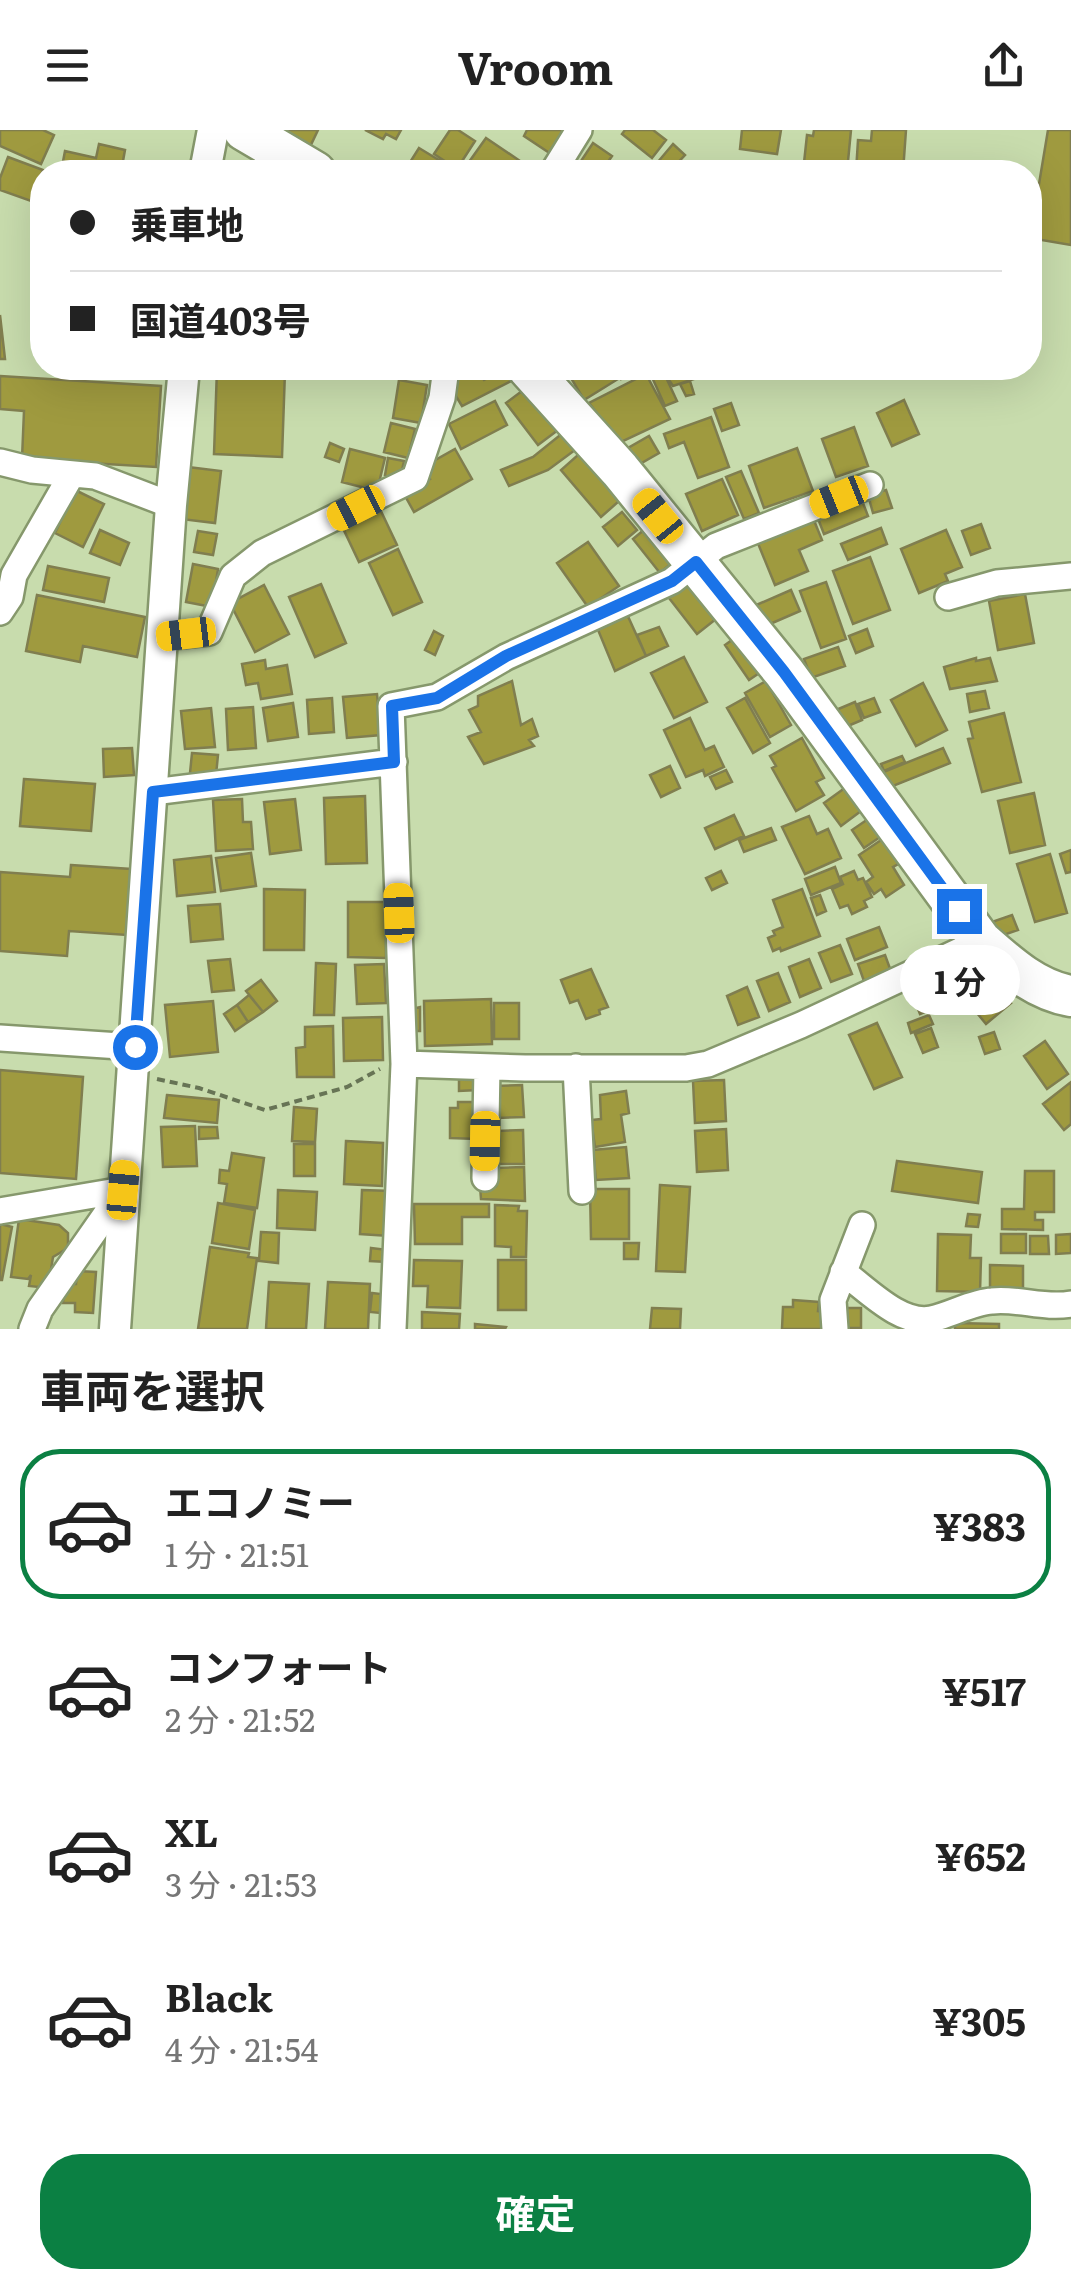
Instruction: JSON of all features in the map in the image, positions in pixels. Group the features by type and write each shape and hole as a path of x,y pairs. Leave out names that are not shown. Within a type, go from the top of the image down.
{"highway":[{"path":"244,130 295,160"},
{"path":"539,380 620,470 784,672 981,941 1014,971 1058,994 1071,996"}],"street":[{"path":"207,160 212,130"},
{"path":"560,160 580,130"},
{"path":"114,1329 183,380"},
{"path":"163,637 209,632 233,576 262,553 415,478 444,380"},
{"path":"0,462 95,476 171,505"},
{"path":"0,612 10,597 14,575 72,474"},
{"path":"393,1329 404,1064 392,706 437,698 506,656 672,581 716,546 870,484"},
{"path":"948,597 997,583 1071,576"},
{"path":"153,792 394,762"},
{"path":"404,1064 686,1068 708,1064 981,941"},
{"path":"0,1038 134,1060"},
{"path":"485,1178 486,1066"},
{"path":"576,1067 582,1191"},
{"path":"0,1211 123,1190"},
{"path":"32,1329 40,1310 123,1190"},
{"path":"835,1329 834,1300 862,1225"},
{"path":"843,1272 902,1315 916,1320 929,1320 992,1300 1056,1307 1071,1304"}],"path":[{"path":"134,1060 265,1110 347,1087 384,1067 404,1064"}],"building":[{"path":"0,130 43,130 54,135 43,160 32,160 0,146"},
{"path":"280,130 318,130 308,151"},
{"path":"365,130 401,130 396,139 386,134 383,139"},
{"path":"450,130 458,130 475,141 463,160 443,160 434,154"},
{"path":"527,130 565,133 551,154 524,136"},
{"path":"625,130 653,130 666,140 652,158 622,134"},
{"path":"742,130 781,130 777,154 740,149"},
{"path":"814,130 851,130 848,160 804,160 807,135 813,136"},
{"path":"872,130 906,130 904,160 857,160 858,140 871,141"},
{"path":"1048,130 1071,130 1071,245 1042,240 1042,166"},
{"path":"486,138 519,160 470,160"},
{"path":"593,143 612,156 609,160 582,160"},
{"path":"99,144 125,150 123,160 63,160 65,151 96,158"},
{"path":"673,144 685,155 680,160 660,160"},
{"path":"419,148 439,160 411,160"},
{"path":"8,157 30,165 30,201 0,190"},
{"path":"0,315 5,359 0,359"},
{"path":"0,376 161,386 156,467 22,459 24,411 0,409"},
{"path":"217,380 285,380 282,457 214,454"},
{"path":"399,380 427,385 421,423 393,418"},
{"path":"450,380 513,380 462,406 448,383"},
{"path":"572,380 616,380 584,400"},
{"path":"634,380 649,380 670,419 619,443 589,403"},
{"path":"653,380 667,380 677,401 665,406"},
{"path":"669,380 691,380 673,386"},
{"path":"690,381 694,394 686,396 680,384"},
{"path":"534,382 566,424 538,445 506,403"},
{"path":"904,400 919,434 892,446 877,413"},
{"path":"495,401 507,425 461,449 449,424"},
{"path":"731,403 739,425 722,431 714,409"},
{"path":"711,417 729,467 698,478 684,442 669,448 664,434"},
{"path":"391,423 415,429 408,458 384,452"},
{"path":"854,427 868,466 836,477 822,439"},
{"path":"569,428 583,444 548,470 509,486 501,470 533,457"},
{"path":"649,436 659,453 638,465 628,448"},
{"path":"330,443 344,449 339,462 325,457"},
{"path":"587,447 627,494 601,517 561,470"},
{"path":"797,448 813,491 764,508 749,466"},
{"path":"350,449 385,458 377,491 342,482"},
{"path":"455,449 472,479 414,512 404,494 430,479 423,467"},
{"path":"388,458 404,461 400,479 385,475"},
{"path":"188,467 221,471 215,523 181,519"},
{"path":"741,471 759,513 744,519 726,477"},
{"path":"722,479 738,515 702,531 686,494"},
{"path":"75,490 104,504 83,547 55,533"},
{"path":"886,490 892,508 873,513 868,495"},
{"path":"861,498 868,516 824,534 817,516"},
{"path":"379,507 397,545 359,562 341,524"},
{"path":"622,512 637,530 618,546 603,527"},
{"path":"813,518 822,540 799,550 808,571 775,585 757,541"},
{"path":"651,524 678,558 660,573 633,539"},
{"path":"981,524 990,548 971,555 962,531"},
{"path":"881,528 887,544 848,560 841,544"},
{"path":"100,530 129,543 120,565 90,553"},
{"path":"946,530 962,567 945,574 948,581 919,593 901,549"},
{"path":"198,531 217,534 213,555 194,552"},
{"path":"588,542 619,586 588,607 557,563"},
{"path":"398,549 422,602 393,615 369,563"},
{"path":"870,557 890,610 853,624 833,571"},
{"path":"193,564 218,569 212,607 186,602"},
{"path":"48,566 109,578 104,602 43,590"},
{"path":"693,579 721,615 697,634 669,598"},
{"path":"826,582 846,639 821,648 800,591"},
{"path":"321,584 346,643 315,657 289,597"},
{"path":"264,585 289,634 255,652 230,603"},
{"path":"791,590 800,611 763,627 754,606"},
{"path":"1025,594 1034,643 998,650 989,601"},
{"path":"37,595 145,617 137,657 83,646 80,662 26,651"},
{"path":"626,612 646,656 615,671 596,625"},
{"path":"659,627 668,646 646,656 637,635"},
{"path":"867,629 873,646 856,653 849,636"},
{"path":"434,631 443,636 435,655 425,650"},
{"path":"740,634 765,669 749,680 725,645"},
{"path":"838,647 845,666 811,678 804,659"},
{"path":"684,657 707,702 674,718 651,673"},
{"path":"990,658 997,681 950,689 944,667"},
{"path":"265,660 266,669 287,665 292,694 261,699 258,683 246,685 242,664"},
{"path":"512,681 521,725 532,719 538,736 529,740 534,746 484,764 468,737 481,732 469,710 478,706 478,696"},
{"path":"766,681 791,725 770,737 745,693"},
{"path":"923,683 947,730 916,746 891,700"},
{"path":"985,691 989,708 970,712 967,694"},
{"path":"377,694 381,735 347,738 343,697"},
{"path":"332,698 334,732 309,734 307,700"},
{"path":"745,698 770,743 753,753 727,708"},
{"path":"874,698 880,712 864,718 858,704"},
{"path":"855,702 862,720 843,728 836,710"},
{"path":"293,703 298,737 268,741 263,708"},
{"path":"253,707 256,748 228,750 226,709"},
{"path":"211,708 215,747 185,749 181,711"},
{"path":"1004,713 1021,782 982,792 968,739 973,738 969,722"},
{"path":"690,718 705,750 714,746 724,767 705,776 703,770 686,777 664,730"},
{"path":"802,738 824,778 816,782 824,795 796,811 772,768 776,766 770,756"},
{"path":"132,748 134,775 104,777 103,749"},
{"path":"943,748 950,763 888,788 881,773"},
{"path":"192,753 218,755 216,775 190,773"},
{"path":"902,756 905,762 884,771 881,764"},
{"path":"670,766 680,788 661,797 650,775"},
{"path":"726,770 732,782 716,789 710,777"},
{"path":"24,779 95,784 91,831 20,826"},
{"path":"849,785 865,808 841,826 824,803"},
{"path":"1034,793 1045,845 1010,853 998,801"},
{"path":"365,796 367,863 326,864 324,798"},
{"path":"242,799 243,822 251,822 253,849 216,851 213,800"},
{"path":"295,799 301,850 270,854 264,802"},
{"path":"734,815 744,836 715,849 705,828"},
{"path":"874,815 886,833 864,848 852,830"},
{"path":"809,816 817,834 828,829 841,858 805,874 782,827"},
{"path":"771,828 776,840 744,852 739,840"},
{"path":"884,838 900,863 893,867 904,885 886,897 881,889 874,894 866,882 873,877 859,855"},
{"path":"1071,850 1071,872 1066,873 1060,854"},
{"path":"251,853 256,886 221,891 216,858"},
{"path":"1050,854 1067,913 1035,922 1017,864"},
{"path":"211,856 215,892 177,896 174,860"},
{"path":"71,865 131,869 127,935 69,931 67,956 0,951 0,872 70,877"},
{"path":"835,867 841,883 811,895 805,879"},
{"path":"721,871 727,883 712,890 706,878"},
{"path":"854,871 858,880 863,878 872,897 864,901 867,907 852,914 848,905 840,908 832,889 843,884 840,877"},
{"path":"264,889 305,890 304,950 264,950"},
{"path":"802,889 820,936 773,951 768,938 783,927 773,900"},
{"path":"820,895 826,911 817,915 811,898"},
{"path":"348,902 386,902 386,958 348,957"},
{"path":"220,904 223,939 191,942 188,906"},
{"path":"1012,915 1018,930 995,938 989,923"},
{"path":"879,927 887,947 855,960 847,939"},
{"path":"840,945 852,974 831,982 819,953"},
{"path":"885,955 892,974 865,984 858,964"},
{"path":"230,959 234,990 212,992 208,961"},
{"path":"809,959 821,988 800,997 789,967"},
{"path":"316,963 336,964 334,1015 314,1015"},
{"path":"384,964 386,1003 357,1004 355,965"},
{"path":"979,964 1011,1003 986,1024 954,985"},
{"path":"591,969 608,1007 586,1019 578,1000 570,1003 561,980"},
{"path":"778,973 790,1002 769,1011 757,981"},
{"path":"942,979 946,989 931,995 927,985"},
{"path":"261,980 277,1001 263,1012 246,991"},
{"path":"926,985 934,1008 920,1014 911,991"},
{"path":"747,987 759,1017 738,1025 727,996"},
{"path":"249,995 263,1012 248,1022 237,1005"},
{"path":"491,999 492,1044 425,1046 424,1001"},
{"path":"213,1001 218,1052 170,1057 165,1005"},
{"path":"494,1003 519,1003 519,1039 494,1039"},
{"path":"237,1005 248,1022 235,1031 224,1014"},
{"path":"420,1007 420,1031 411,1031 412,1009"},
{"path":"929,1015 933,1024 911,1033 908,1023"},
{"path":"382,1017 383,1060 344,1061 343,1018"},
{"path":"877,1023 902,1077 874,1089 849,1035"},
{"path":"333,1026 334,1077 297,1077 296,1048 305,1047 305,1027"},
{"path":"931,1028 938,1047 923,1053 915,1034"},
{"path":"994,1032 1000,1049 985,1054 979,1037"},
{"path":"1045,1041 1068,1074 1047,1089 1024,1056"},
{"path":"0,1070 83,1077 76,1179 0,1173"},
{"path":"459,1077 477,1077 478,1090 459,1091"},
{"path":"724,1080 726,1121 695,1123 693,1081"},
{"path":"1071,1082 1071,1124 1064,1130 1043,1104"},
{"path":"522,1085 524,1117 497,1118 495,1086"},
{"path":"626,1091 629,1113 621,1115 625,1142 595,1147 591,1120 601,1119 600,1095"},
{"path":"167,1095 219,1100 217,1123 164,1118"},
{"path":"458,1102 476,1102 477,1139 450,1138 450,1108 458,1108"},
{"path":"294,1107 317,1109 315,1142 292,1141"},
{"path":"195,1126 197,1166 163,1167 161,1127"},
{"path":"199,1127 217,1127 218,1138 199,1139"},
{"path":"726,1129 728,1170 697,1172 695,1131"},
{"path":"523,1130 524,1164 498,1164 497,1131"},
{"path":"346,1141 383,1143 382,1186 344,1184"},
{"path":"294,1144 315,1144 315,1176 294,1176"},
{"path":"626,1147 629,1178 596,1180 593,1150"},
{"path":"232,1153 264,1158 257,1208 224,1203 227,1184 219,1183 220,1170 229,1171"},
{"path":"897,1161 982,1172 978,1203 892,1191"},
{"path":"524,1167 525,1201 481,1199 480,1186 496,1186 496,1168"},
{"path":"1025,1171 1054,1171 1054,1212 1035,1212 1035,1220 1043,1220 1043,1230 1002,1229 1002,1209 1024,1209"},
{"path":"660,1185 690,1187 685,1272 656,1271"},
{"path":"590,1189 629,1189 629,1239 591,1239"},
{"path":"278,1190 317,1192 315,1230 277,1228"},
{"path":"362,1190 392,1191 389,1236 360,1234"},
{"path":"218,1203 255,1210 249,1249 212,1243"},
{"path":"414,1204 489,1204 489,1217 462,1217 462,1244 415,1244"},
{"path":"495,1205 519,1206 518,1211 527,1211 526,1257 511,1257 511,1247 495,1246"},
{"path":"968,1214 980,1215 978,1227 966,1226"},
{"path":"19,1219 59,1225 68,1233 68,1248 53,1257 48,1288 29,1286 31,1275 28,1279 11,1277"},
{"path":"0,1224 12,1227 2,1280 0,1280"},
{"path":"261,1232 279,1233 278,1263 259,1261"},
{"path":"938,1234 971,1235 970,1258 981,1258 980,1292 937,1291"},
{"path":"1001,1234 1026,1234 1026,1253 1001,1253"},
{"path":"1071,1234 1071,1253 1056,1254 1056,1235"},
{"path":"1030,1236 1048,1236 1049,1254 1030,1254"},
{"path":"624,1243 639,1243 638,1259 624,1259"},
{"path":"210,1247 249,1253 248,1257 257,1258 247,1329 198,1329"},
{"path":"371,1248 388,1250 387,1262 370,1261"},
{"path":"414,1260 462,1261 460,1308 427,1307 428,1286 413,1286"},
{"path":"498,1260 526,1260 526,1310 498,1310"},
{"path":"990,1265 1023,1266 1023,1290 990,1290"},
{"path":"77,1271 96,1272 93,1313 75,1312 75,1303 63,1303 64,1284 76,1284"},
{"path":"269,1282 309,1284 306,1329 266,1329"},
{"path":"328,1282 370,1284 368,1329 325,1329"},
{"path":"372,1293 381,1294 380,1313 370,1312"},
{"path":"793,1300 819,1302 818,1311 829,1312 828,1329 782,1329 783,1307 793,1307"},
{"path":"652,1308 681,1309 680,1329 650,1329"},
{"path":"843,1308 861,1308 861,1328 843,1328"},
{"path":"422,1312 460,1314 459,1329 422,1329"},
{"path":"955,1323 999,1324 999,1329 955,1329"},
{"path":"475,1324 506,1327 475,1329"}],"route":[{"path":"135,1047 153,792 394,762 392,706 437,698 506,656 672,581 696,562 784,672 959,911"}]}
